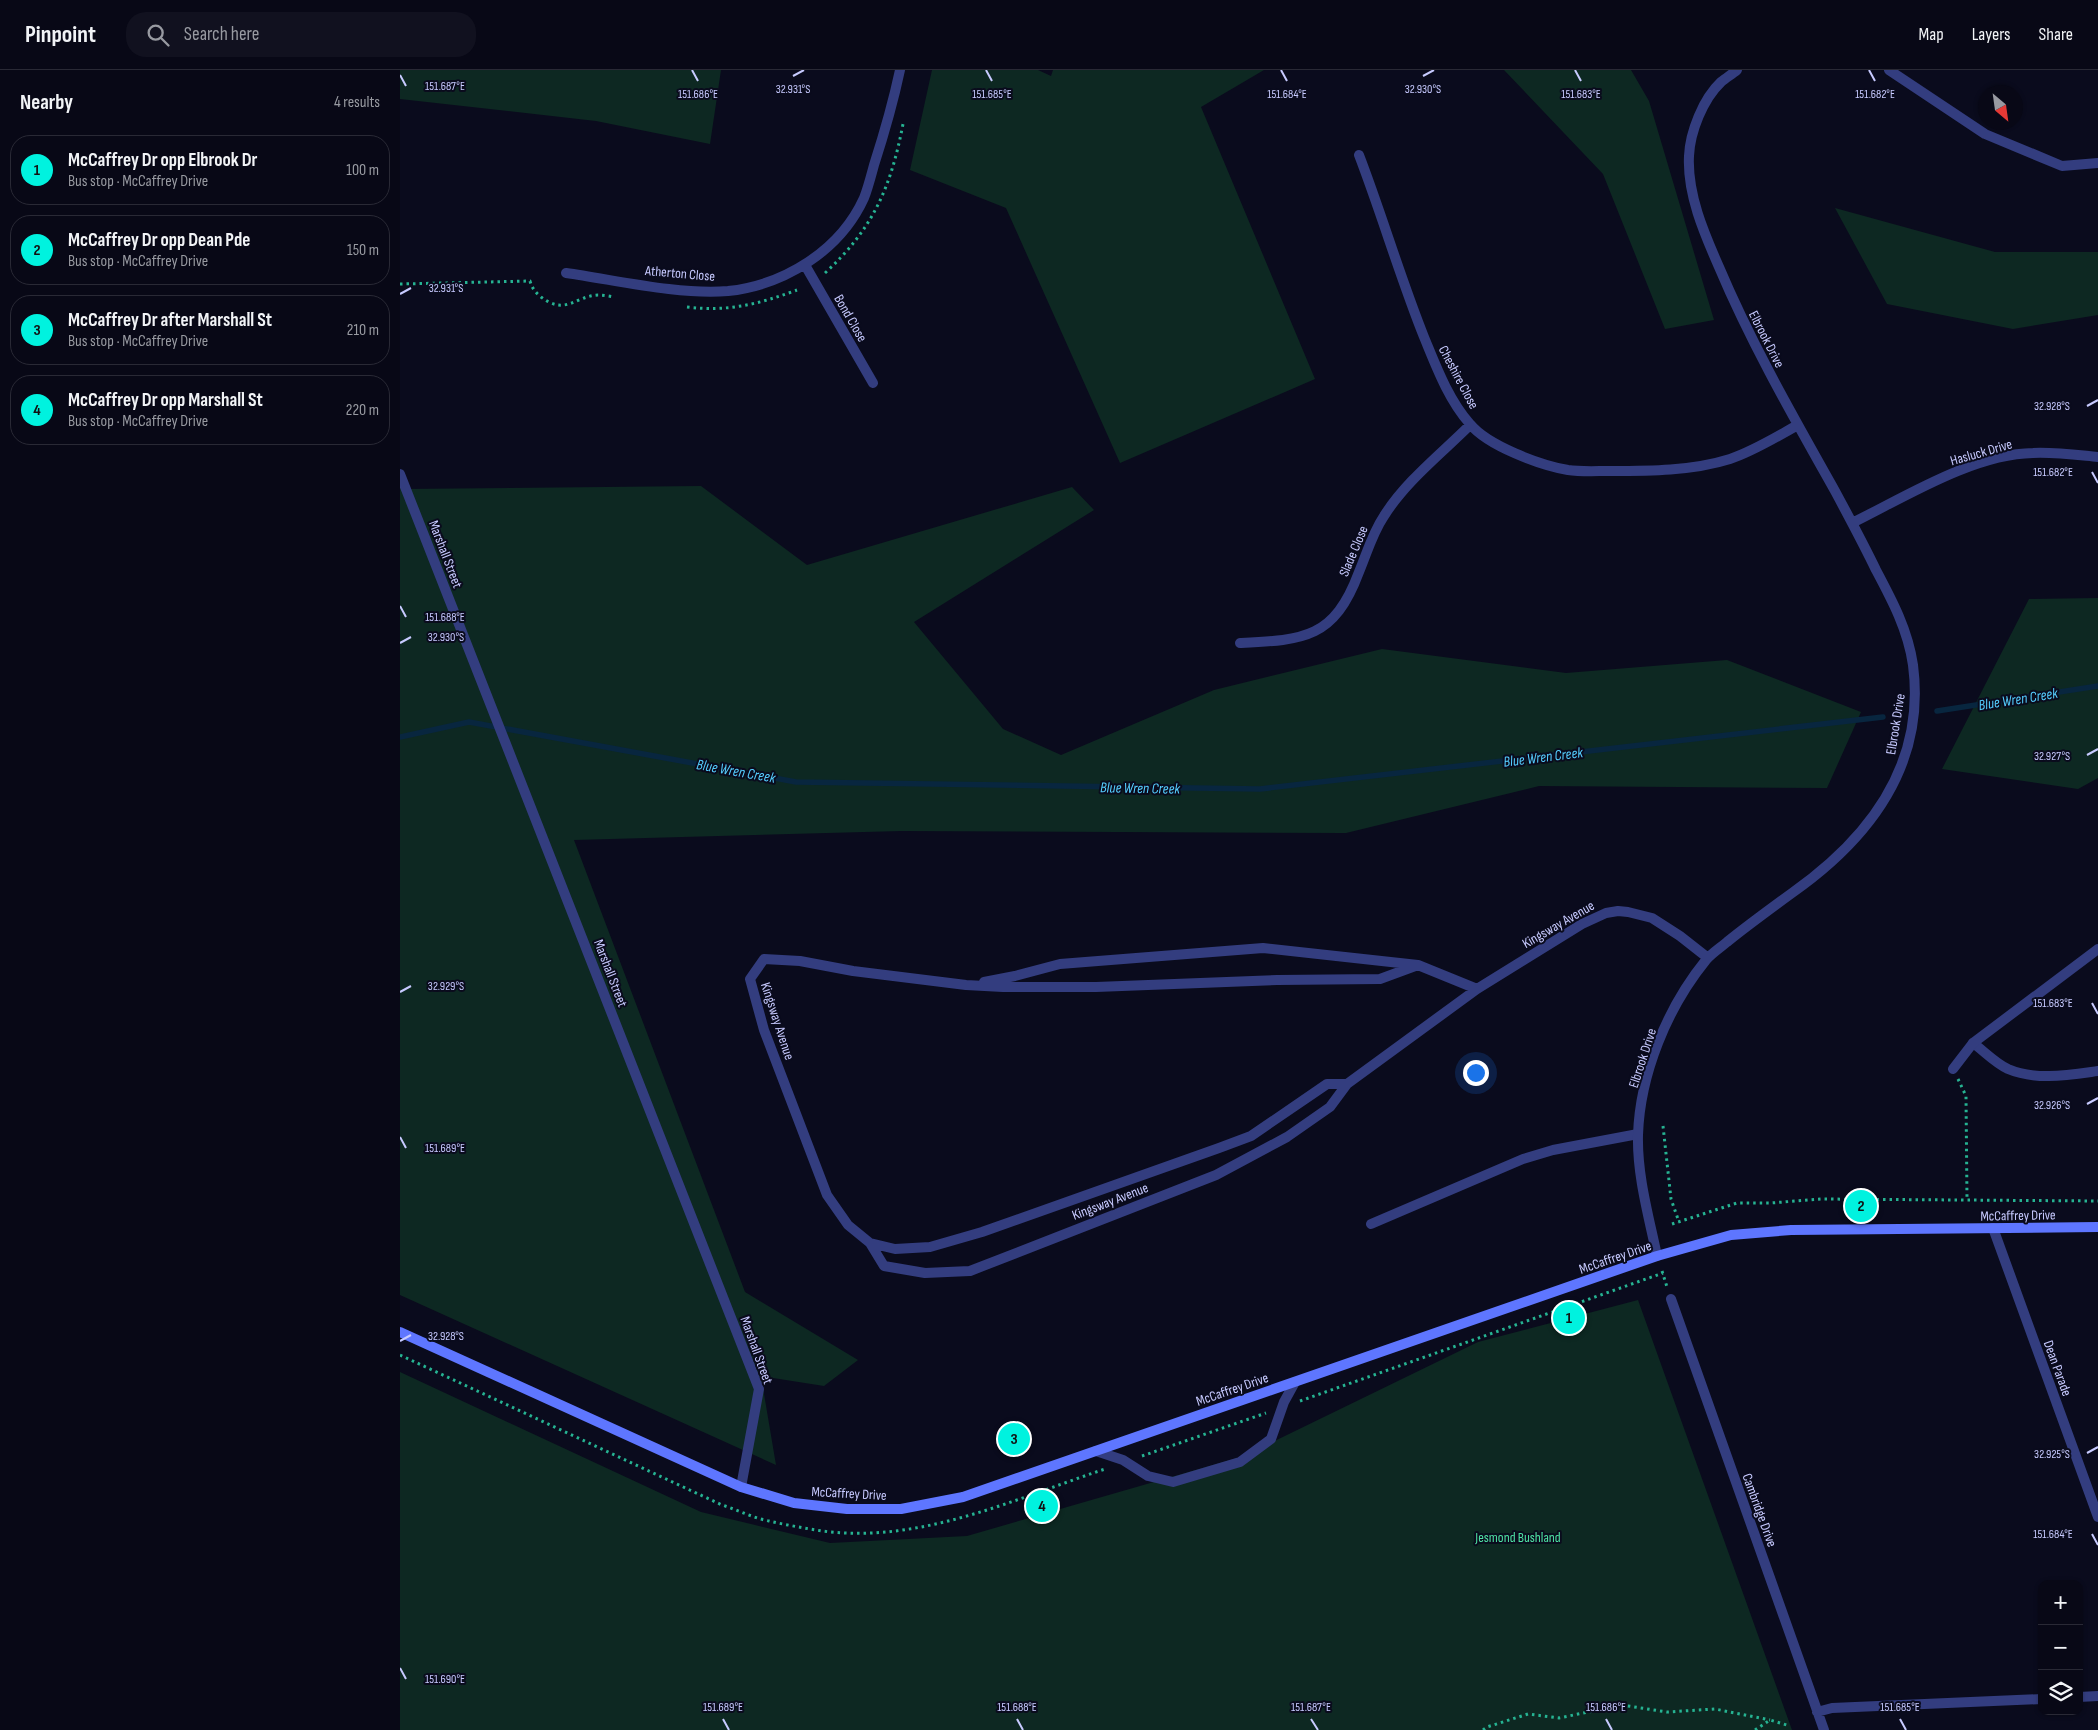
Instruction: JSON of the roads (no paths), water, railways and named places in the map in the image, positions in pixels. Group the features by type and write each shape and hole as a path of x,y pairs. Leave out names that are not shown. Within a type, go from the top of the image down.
{"main road":[{"name":"McCaffrey Drive","path":"400,1332 741,1487 794,1503 846,1509 901,1509 963,1498 1657,1256 1731,1235 1791,1230 2098,1227"}],"street":[{"name":"Atherton Close","path":"566,273 692,291 727,291 750,288 805,266 839,234 864,198 889,121 900,70"},
{"name":"Elbrook Drive","path":"1657,1256 1645,1199 1638,1134 1647,1076 1661,1036 1682,996 1708,958 1747,926 1805,884 1855,838 1875,814 1892,789 1903,763 1914,711 1911,655 1901,619 1852,523 1735,306 1704,230 1692,191 1689,154 1700,116 1708,99 1719,84 1737,70"},
{"path":"1889,70 1976,130 2007,144 2062,166 2098,163"},
{"name":"Cheshire Close","path":"1359,155 1408,297 1434,364 1451,396 1470,425 1490,440 1512,452 1540,463 1569,470 1643,471 1681,468 1731,459 1798,425"},
{"name":"Bond Close","path":"805,266 872,383"},
{"name":"Slade Close","path":"1240,643 1283,641 1300,638 1316,632 1332,621 1344,606 1359,574 1369,544 1384,516 1409,485 1470,425"},
{"name":"Hasluck Drive","path":"1852,523 1959,470 1999,458 2032,453 2098,457"},
{"name":"Marshall Street","path":"400,474 760,1389 741,1487"},
{"name":"Kingsway Avenue","path":"1418,965 1380,979 1277,980 1096,987 966,985 853,971 800,961 764,959 750,979 764,1030 827,1195 848,1225 870,1243 884,1266 925,1274 970,1271 1216,1175 1287,1137 1330,1106 1347,1084 1477,989 1582,924 1606,913 1618,911 1652,918 1680,936 1708,958"},
{"name":"Kingsway Avenue","path":"966,985 1015,976 1060,964 1263,948 1418,965 1477,989"},
{"path":"1953,1069 1973,1043 2098,949"},
{"path":"1973,1043 2008,1069 2036,1076 2067,1076 2098,1071"},
{"name":"Kingsway Avenue","path":"870,1243 895,1249 930,1247 982,1232 1251,1136 1327,1084 1347,1084"},
{"path":"1371,1224 1523,1159 1553,1150 1638,1134"},
{"name":"Dean Parade","path":"1993,1228 2093,1491 2098,1517"},
{"name":"Cambridge Drive","path":"1671,1299 1824,1730"},
{"path":"1096,1451 1126,1462 1148,1476 1173,1482 1240,1462 1271,1439 1282,1407 1294,1382"},
{"path":"2083,1697 2098,1696"},
{"path":"1817,1712 1832,1708 2038,1698"}],"waterway":[{"name":"Blue Wren Creek","path":"1937,711 2098,686"},
{"name":"Blue Wren Creek","path":"400,737 469,722 796,782 1260,789 1883,717"}],"place":[{"name":"McCaffrey Dr opp Dean Pde","path":"1861,1206"},
{"name":"McCaffrey Dr opp Elbrook Dr","path":"1569,1318"},
{"name":"McCaffrey Dr after Marshall St","path":"1014,1439"},
{"name":"McCaffrey Dr opp Marshall St","path":"1042,1506"}],"park label":[{"name":"Jesmond Bushland","path":"1518,1537"}]}
